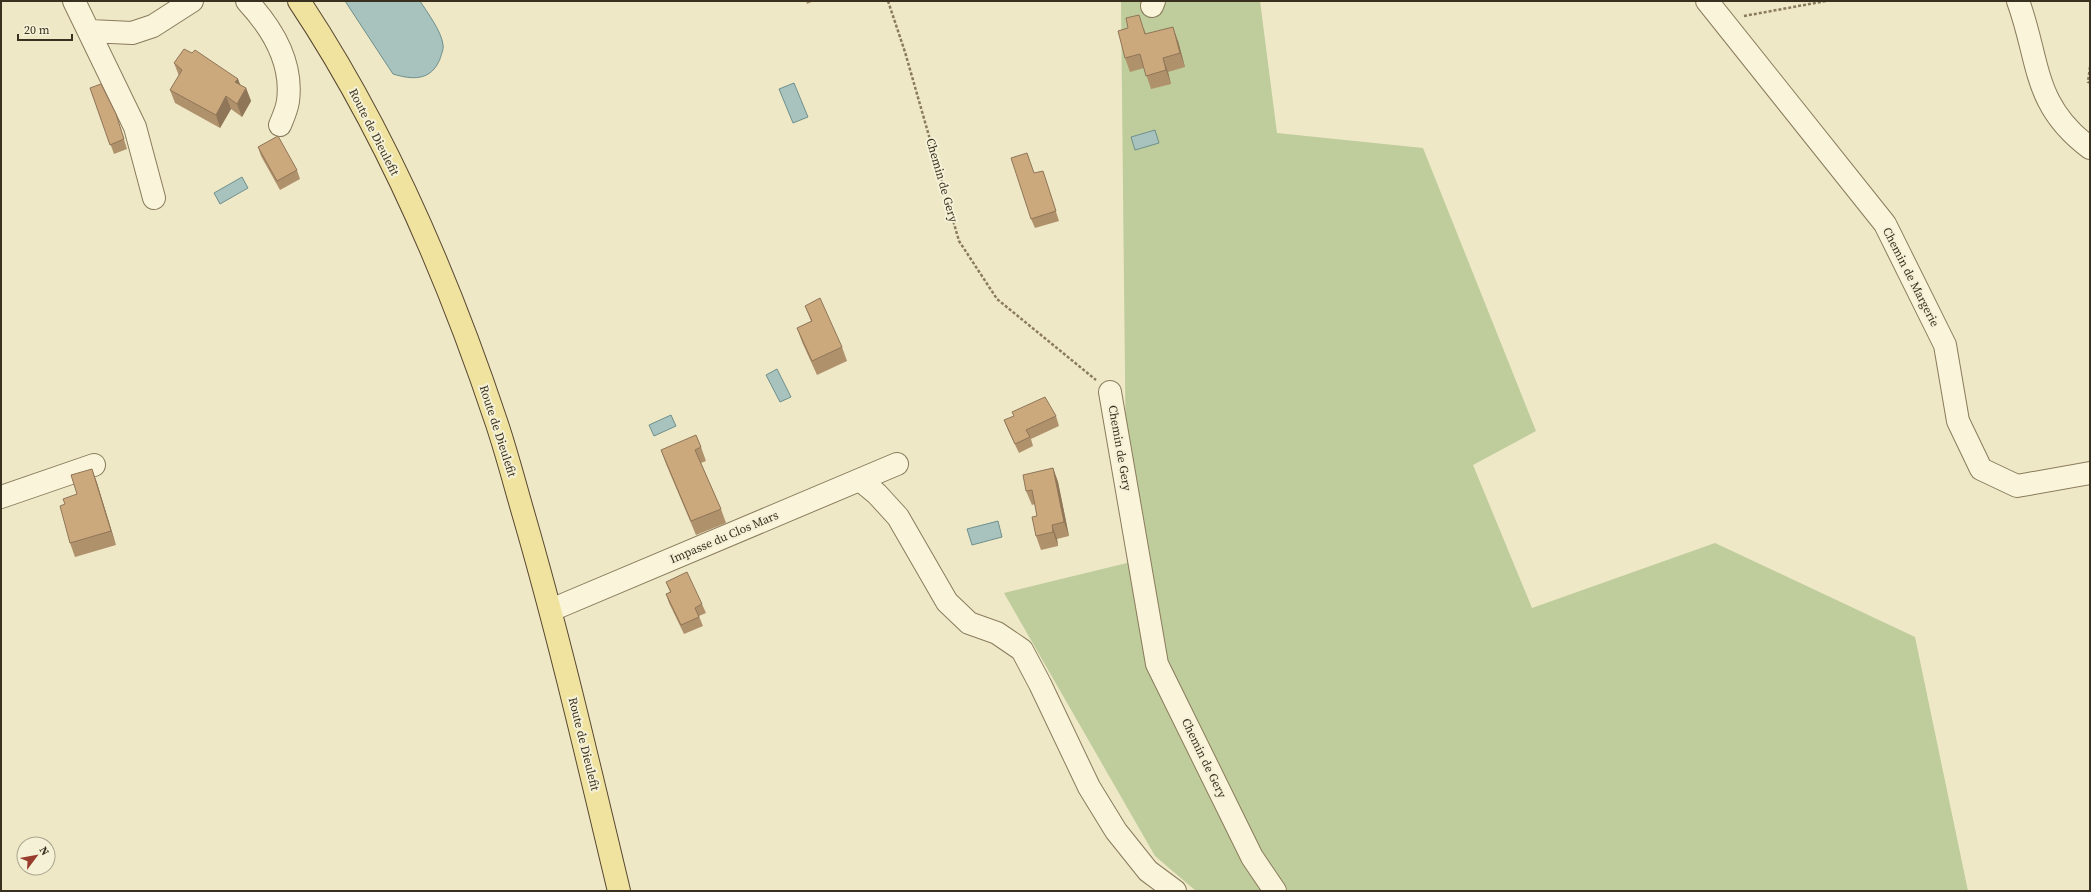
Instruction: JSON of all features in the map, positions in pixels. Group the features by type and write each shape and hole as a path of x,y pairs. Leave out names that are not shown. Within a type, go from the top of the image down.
{"main road":[{"name":"Route de Dieulefit","path":"298,1 341,69 409,200 456,310 498,425 551,610 619,891"}],"street":[{"path":"74,1 135,127 154,198"},
{"path":"90,32 132,33 153,26 192,1"},
{"path":"247,1 278,41 285,62 288,81 288,102 280,125"},
{"name":"Chemin de Margerie","path":"1707,1 1885,224 1945,345 1958,421 1981,469 2017,486 2090,473"},
{"path":"2018,1 2034,64 2051,106 2062,123 2090,148"},
{"name":"Chemin de Gery","path":"1110,392 1157,664 1252,857 1275,891"},
{"path":"1,497 94,464"},
{"name":"Impasse du Clos Mars","path":"551,610 897,464"},
{"path":"860,480 877,494 898,517 947,602 969,623 997,633 1022,650 1089,787 1116,831 1148,870 1175,891"}],"path":[{"name":"Chemin de Gery","path":"888,1 905,52 960,241 997,299 1110,392"},
{"path":"1726,23 1750,14 1826,1"},
{"path":"2090,67 2088,82 2090,83"}],"green space":[{"path":"1121,1 1260,1 1277,133 1423,148 1536,431 1473,465 1532,608 1715,543 1915,637 1968,891 1196,891 1155,856 1004,593 1127,563"}],"water":[{"path":"345,1 420,1 434,22 442,40 443,50 436,66 432,71 421,77 414,78 393,74"},
{"path":"794,83 808,117 793,123 779,89"},
{"path":"1155,130 1159,143 1135,150 1131,137"},
{"path":"242,177 248,188 220,204 214,193"},
{"path":"777,369 791,397 780,402 766,375"},
{"path":"671,415 676,426 654,436 649,425"},
{"path":"998,521 1002,537 972,545 967,529"}],"building":[{"path":"1139,15 1145,34 1173,27 1180,53 1163,58 1166,70 1146,76 1140,54 1125,58 1118,31 1128,28 1126,18"},
{"path":"184,49 192,53 195,50 238,79 235,82 246,88 237,104 226,96 216,115 170,90 182,70 174,63"},
{"path":"101,84 116,114 124,139 110,145 90,88"},
{"path":"278,136 297,170 277,181 258,147"},
{"path":"1027,153 1034,173 1043,171 1056,211 1031,219 1011,158"},
{"path":"820,298 842,347 812,361 797,328 812,321 805,306"},
{"path":"1045,397 1056,416 1026,430 1030,437 1015,444 1004,420 1014,416 1012,412"},
{"path":"696,435 701,447 695,450 721,509 691,521 661,450"},
{"path":"1053,468 1064,522 1052,525 1053,532 1036,536 1032,517 1037,516 1032,490 1026,491 1023,475"},
{"path":"92,469 111,531 70,543 60,506 65,504 63,499 77,494 71,475"},
{"path":"687,572 702,604 695,608 699,617 681,625 666,594 671,592 666,582"}]}
